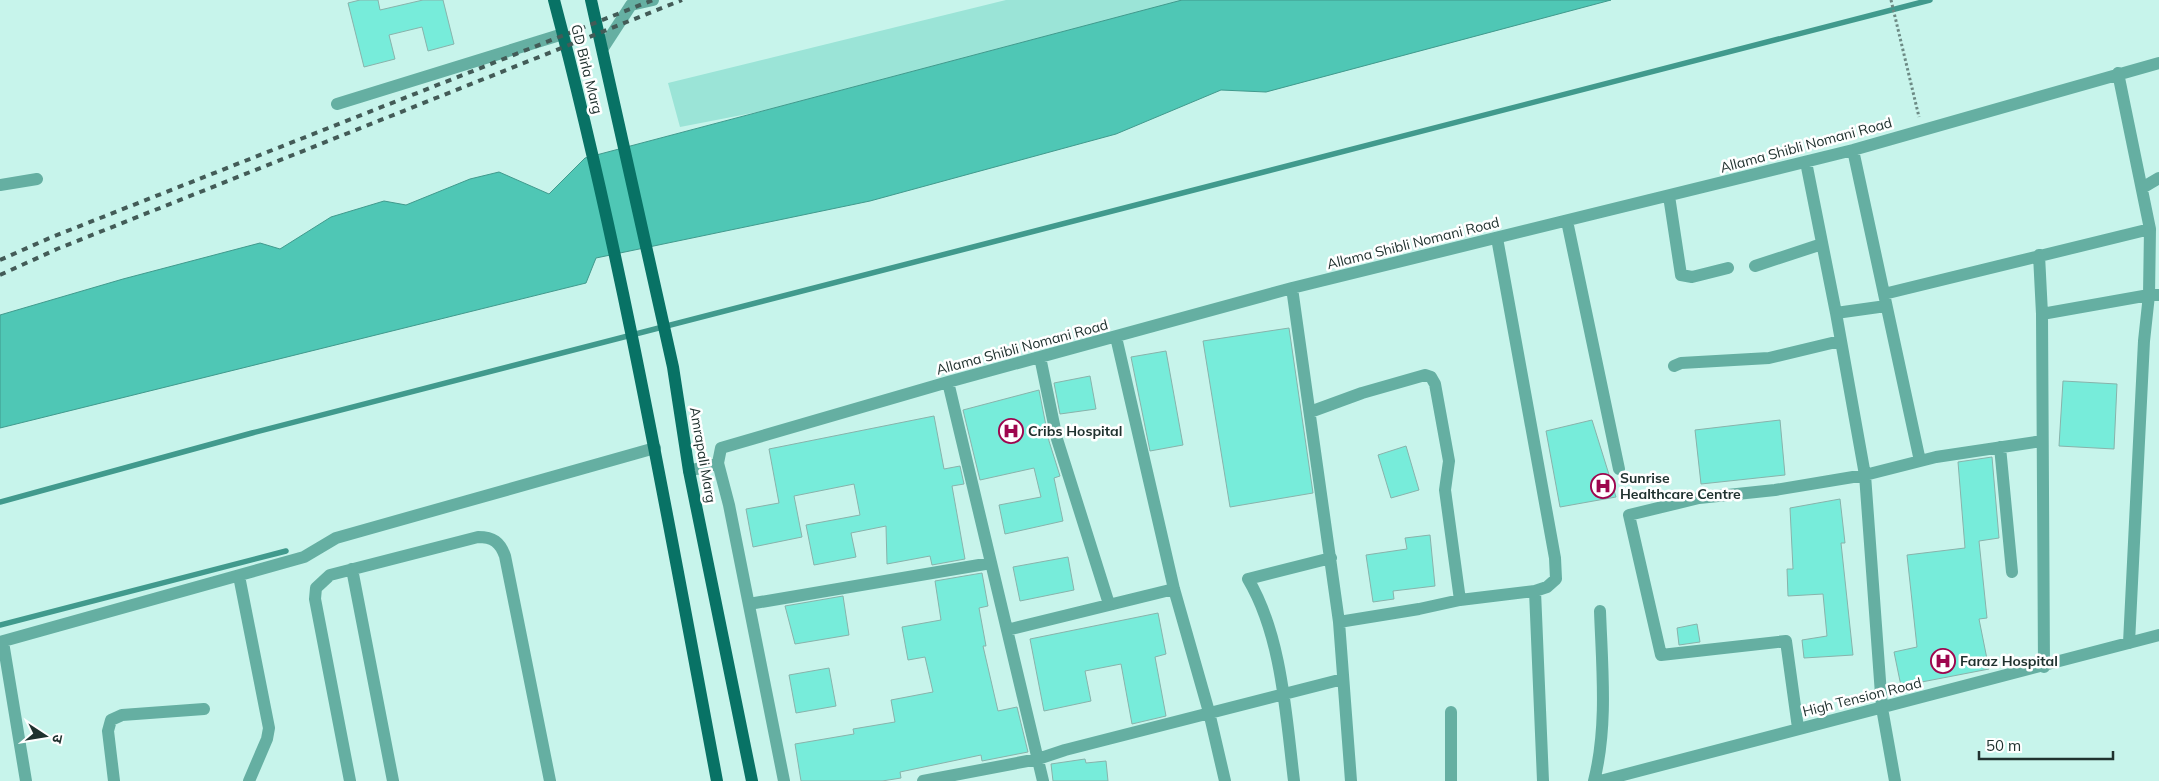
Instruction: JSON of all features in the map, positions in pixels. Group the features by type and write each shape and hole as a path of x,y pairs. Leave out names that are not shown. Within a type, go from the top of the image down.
{"main road":[{"name":"GD Birla Marg","path":"554,0 590,146 655,448"},
{"name":"GD Birla Marg","path":"591,0 621,135"},
{"name":"Amrapali Marg","path":"621,135 673,367 689,471 752,781"},
{"path":"655,448 717,781"}],"street":[{"path":"603,48 630,3 653,0"},
{"path":"337,104 563,34"},
{"name":"Allama Shibli Nomani Road","path":"718,463 721,448 738,442 948,382 1292,288 1853,150 2118,73 2159,63"},
{"path":"2118,73 2150,228 2154,295 2144,341 2129,643"},
{"path":"1853,150 1920,461"},
{"path":"1806,162 1865,474 1882,708 1895,781"},
{"path":"2142,188 2159,178"},
{"path":"0,185 37,179"},
{"path":"1669,196 1681,275 1692,277 1728,268"},
{"path":"1567,221 1619,469"},
{"path":"1836,313 2038,255 2150,228"},
{"path":"1339,622 1419,609 1460,600 1535,591 1546,587 1556,579 1555,558 1496,238"},
{"path":"1755,266 1822,244"},
{"path":"2038,255 2042,314 2044,667"},
{"path":"1292,288 1339,622 1351,781"},
{"path":"2042,314 2154,295"},
{"path":"1116,336 1174,589 1209,712 1225,781"},
{"path":"1674,366 1680,363 1769,358 1840,341"},
{"path":"1040,357 1057,439 1109,604"},
{"path":"1310,412 1372,390 1425,375 1431,377 1449,461 1445,490 1460,600"},
{"path":"948,382 1043,781"},
{"path":"1798,728 1786,641 1661,656 1629,515 1700,498 1775,490 1865,474 1920,461 2042,441"},
{"path":"2000,447 2012,572"},
{"path":"26,781 1,642 240,576 304,557 336,538 655,448"},
{"path":"689,471 718,463 729,505 784,781"},
{"path":"350,781 315,599 316,588 322,580 330,575 478,537 487,537 501,545 550,781"},
{"path":"1294,781 1283,695 1268,622 1261,602 1248,579 1331,558"},
{"path":"749,604 991,563"},
{"path":"352,569 393,781"},
{"path":"240,576 269,728 267,739 248,781"},
{"path":"1007,630 1174,589"},
{"path":"1535,591 1543,781"},
{"path":"1594,781 1601,750 1600,611"},
{"name":"High Tension Road","path":"1600,781 1798,728 2044,667 2159,635"},
{"path":"923,781 1038,759 1209,712 1343,679"},
{"path":"114,781 108,732 111,720 122,714 204,709"},
{"path":"1450,712 1451,781"}],"path":[{"path":"1891,0 1922,130"}],"shaded area":[{"path":"1006,0 1286,0 1198,27 680,127 668,83"},
{"path":"1182,0 1611,0 1266,92 1221,90 1116,134 870,201 596,258 586,283 0,428 0,315 123,279 260,243 280,249 331,217 384,201 406,205 470,179 499,172 549,194 585,158"}],"building":[{"path":"360,0 378,0 380,10 423,0 443,0 454,44 428,51 422,27 389,35 395,59 364,67 348,3"},
{"path":"1289,328 1313,493 1230,507 1203,341"},
{"path":"1166,351 1183,445 1150,451 1131,357"},
{"path":"1090,376 1096,409 1060,414 1054,383"},
{"path":"2063,381 2117,384 2114,449 2059,446"},
{"path":"1039,390 1049,441 1060,476 1054,478 1063,521 1005,534 999,505 1041,497 1034,468 980,480 963,410"},
{"path":"934,416 944,469 960,466 964,484 952,486 965,559 932,565 930,556 887,564 886,526 851,533 856,557 814,565 806,525 860,515 854,484 794,496 802,537 753,547 746,509 779,503 769,449"},
{"path":"1592,420 1616,497 1560,507 1546,431"},
{"path":"1780,420 1785,475 1701,484 1695,430"},
{"path":"1406,446 1419,490 1391,498 1378,455"},
{"path":"1992,457 1999,538 1979,541 1987,618 1979,619 1989,669 1901,686 1894,652 1917,647 1907,555 1965,548 1958,462"},
{"path":"1840,499 1845,543 1841,543 1853,655 1804,658 1802,640 1827,636 1823,594 1788,596 1787,569 1793,569 1790,508"},
{"path":"1430,535 1435,586 1393,591 1394,599 1373,602 1366,555 1407,549 1405,538"},
{"path":"1068,557 1074,590 1020,601 1013,567"},
{"path":"982,573 988,606 979,608 986,646 983,646 998,711 1017,707 1028,752 982,761 981,755 900,772 901,778 882,781 801,781 795,744 854,734 853,729 895,722 891,700 933,692 925,657 908,660 902,627 941,620 935,581"},
{"path":"843,596 849,635 795,644 785,606"},
{"path":"1158,613 1166,654 1155,657 1166,716 1132,724 1121,664 1085,671 1091,701 1044,711 1030,639"},
{"path":"1697,624 1700,642 1679,645 1677,628"},
{"path":"829,668 836,706 796,713 789,675"},
{"path":"1085,759 1086,763 1106,761 1108,781 1053,781 1051,764"}],"waterway":[{"path":"0,502 252,433 1930,0"},
{"path":"0,625 286,551"}],"railway":[{"path":"0,260 52,237 653,0"},
{"path":"0,275 57,249 682,0"}],"place":[{"name":"Cribs Hospital","path":"1011,431"},
{"name":"Sunrise Healthcare Centre","path":"1603,486"},
{"name":"Faraz Hospital","path":"1943,661"}]}
